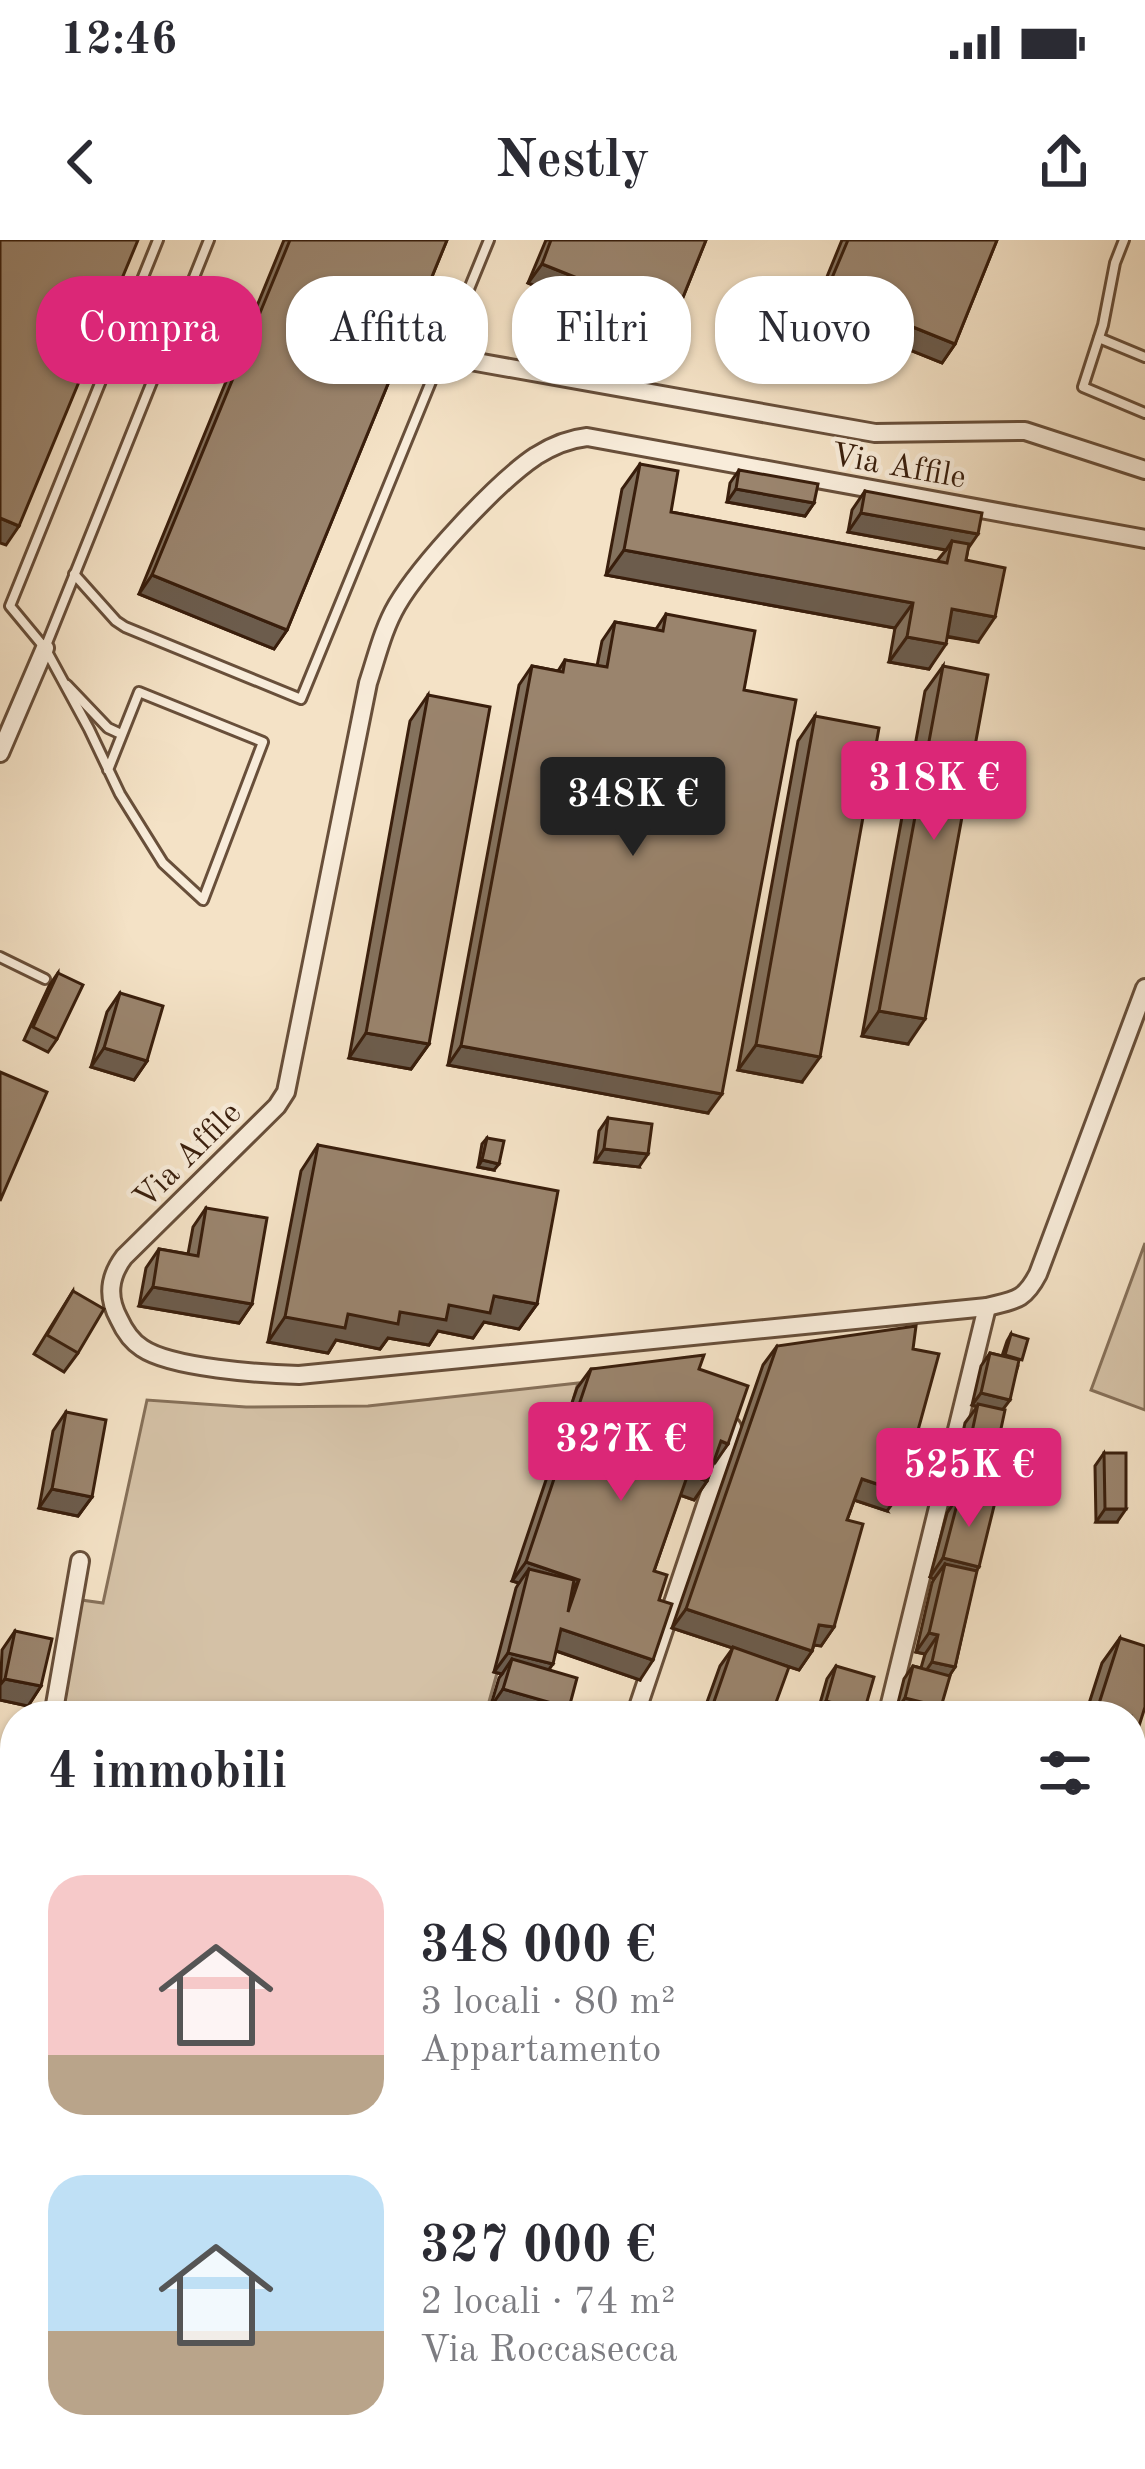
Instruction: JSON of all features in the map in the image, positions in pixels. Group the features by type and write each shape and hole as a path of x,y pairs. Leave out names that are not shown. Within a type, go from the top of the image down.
{"street":[{"path":"488,364 875,433 1025,430 1145,470"},
{"name":"Via Affile","path":"1145,539 587,437 571,439 535,457 463,524 410,584 385,630 368,682 286,1092 124,1257 116,1268 112,1306 124,1330 152,1353 226,1370 299,1376 987,1307 1018,1300 1030,1290 1145,988"},
{"path":"0,753 45,648"},
{"path":"891,1701 987,1307"},
{"path":"640,1701 737,1411"},
{"path":"55,1701 80,1561"}],"lane":[{"path":"108,770 139,692 263,742 203,900 163,863 120,794 45,648 10,606 158,240"},
{"path":"45,648 209,240"},
{"path":"73,573 125,627 301,699 489,240"},
{"path":"1124,240 1083,387 1145,413"},
{"path":"1099,338 1145,357"},
{"path":"58,676 108,728 121,734"},
{"path":"0,957 45,979"}],"shaded area":[{"path":"1145,1243 1145,1410 1091,1390"},
{"path":"578,1383 489,1701 56,1701 74,1599 103,1603 147,1400 246,1407 368,1406"}],"building":[{"path":"0,240 138,240 123,276 36,276 36,384 78,384 19,526 0,518"},
{"path":"290,240 447,240 432,276 286,276 286,384 388,384 287,630 152,575 231,384 262,384 262,308"},
{"path":"551,240 706,240 691,277 572,276 542,264"},
{"path":"848,240 997,240 955,344 914,327 914,276 833,276"},
{"path":"640,464 678,471 671,512 947,563 952,541 969,544 966,560 1005,568 995,617 952,609 946,644 907,637 913,603 624,550"},
{"path":"739,470 818,484 814,503 736,489"},
{"path":"865,491 982,513 978,534 861,513"},
{"path":"666,614 755,631 744,690 796,700 722,1094 461,1046 532,666 563,672 565,660 607,667 615,622 663,631"},
{"path":"943,666 988,675 925,1019 879,1011"},
{"path":"428,695 490,707 429,1044 366,1033"},
{"path":"815,716 879,728 820,1057 756,1045"},
{"path":"58,973 83,985 57,1039 33,1027"},
{"path":"120,993 163,1006 147,1061 104,1048"},
{"path":"0,1072 47,1092 0,1201"},
{"path":"608,1118 652,1124 648,1154 604,1149"},
{"path":"487,1138 504,1141 499,1164 482,1160"},
{"path":"318,1145 558,1191 537,1304 494,1296 490,1313 449,1305 446,1320 400,1312 398,1324 348,1314 345,1328 285,1317"},
{"path":"206,1208 267,1218 252,1304 153,1287 159,1249 198,1256"},
{"path":"73,1291 104,1309 78,1353 47,1335"},
{"path":"916,1326 913,1349 939,1354 901,1492 862,1479 847,1520 863,1524 834,1627 819,1625 812,1651 686,1609 777,1346"},
{"path":"1011,1334 1028,1339 1022,1360 1005,1355"},
{"path":"990,1353 1019,1360 1010,1400 981,1393"},
{"path":"704,1355 699,1369 748,1386 728,1444 721,1441 707,1481 688,1474 654,1571 667,1575 659,1600 672,1604 653,1660 561,1629 553,1664 508,1653 529,1569 574,1580 568,1612 579,1580 526,1562 591,1369"},
{"path":"978,1404 1005,1410 990,1480 963,1474"},
{"path":"66,1412 106,1420 92,1497 52,1489"},
{"path":"1104,1453 1126,1453 1126,1509 1105,1509"},
{"path":"960,1493 995,1502 979,1567 943,1558"},
{"path":"945,1564 977,1571 955,1667 932,1662 938,1635 929,1633"},
{"path":"15,1631 52,1639 41,1686 5,1679"},
{"path":"1120,1638 1145,1646 1145,1701 1100,1701"},
{"path":"733,1647 789,1667 777,1701 714,1701"},
{"path":"512,1659 577,1678 571,1701 545,1701 503,1689"},
{"path":"836,1666 874,1677 867,1701 826,1701"},
{"path":"913,1666 950,1676 943,1701 905,1698"}]}
